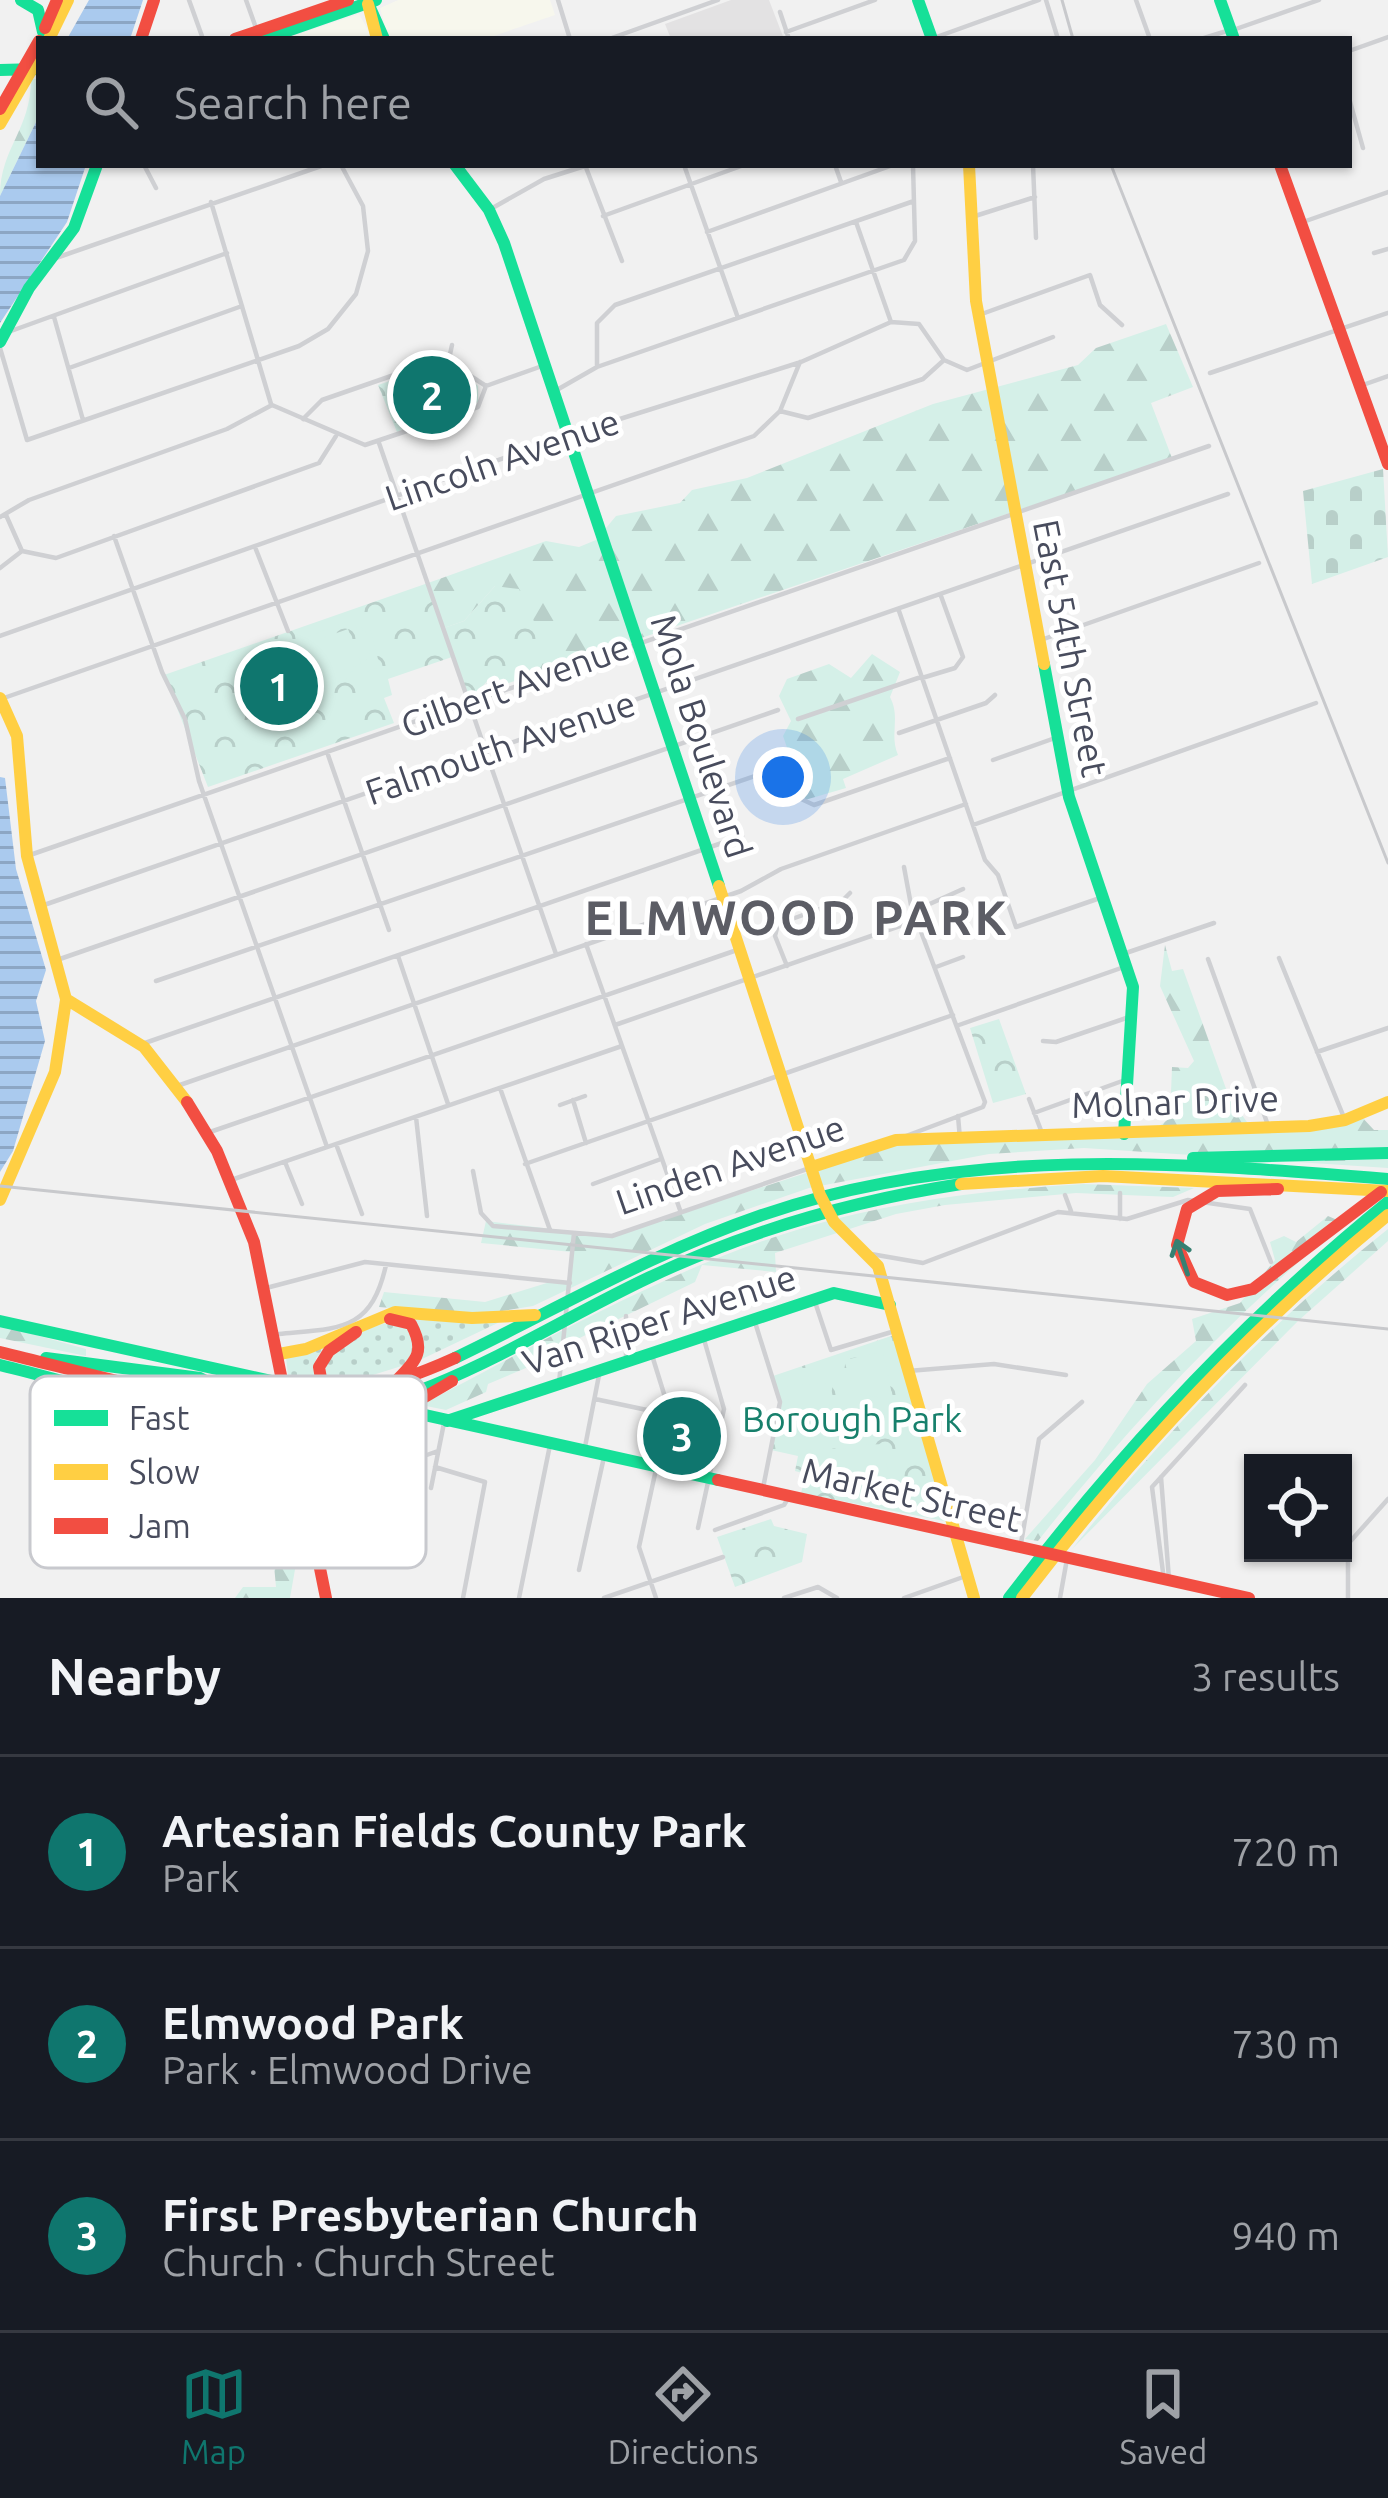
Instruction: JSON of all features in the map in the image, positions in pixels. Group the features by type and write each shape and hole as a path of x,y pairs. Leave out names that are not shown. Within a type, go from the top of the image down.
{"main road":[{"path":"21,0 39,11 43,36"},
{"path":"44,36 57,0"},
{"path":"44,36 68,0"},
{"path":"142,36 154,0"},
{"path":"260,36 307,7 348,0"},
{"path":"918,0 931,36"},
{"path":"1220,0 1232,33"},
{"path":"260,36 370,1 379,36"},
{"path":"0,109 36,50"},
{"path":"0,124 36,61"},
{"path":"1,72 36,72"},
{"path":"2,341 74,228 96,168"},
{"name":"Mola Boulevard","path":"456,168 489,210 555,391 710,847 746,981 828,1213 871,1254 890,1305 974,1598"},
{"name":"East 54th Street","path":"969,168 979,315 1037,641 1067,791 1125,960 1132,1016 1124,1134"},
{"path":"1281,168 1388,464"},
{"path":"0,699 20,751 27,856 66,999 63,1040 29,1145 0,1200"},
{"path":"66,999 142,1044 210,1132 234,1179 270,1287 282,1376"},
{"name":"Molnar Drive","path":"896,1140 1268,1128 1346,1120 1388,1102"},
{"name":"Linden Avenue","path":"812,1168 896,1140"},
{"path":"426,1396 636,1266 682,1245 824,1203 994,1164 1388,1151"},
{"path":"1161,1162 1384,1187"},
{"path":"411,1376 539,1315 824,1203 1054,1174 1140,1173 1384,1187"},
{"path":"1329,1186 1209,1193 1184,1213 1176,1235 1179,1260 1193,1282 1215,1293 1240,1294 1264,1283 1384,1187"},
{"path":"1010,1598 1058,1551 1237,1339 1388,1202"},
{"path":"1275,1303 1388,1215"},
{"name":"Van Riper Avenue","path":"445,1421 814,1299 849,1291 875,1305 890,1305"},
{"path":"279,1354 306,1349 395,1312 472,1318 539,1315"},
{"path":"322,1376 321,1360 353,1334 395,1319 414,1327 421,1347 415,1363 401,1376"},
{"name":"Market Street","path":"0,1321 240,1376"},
{"path":"426,1385 503,1349"},
{"path":"0,1352 104,1376"},
{"path":"0,1365 120,1376"},
{"path":"89,1373 93,1376"},
{"path":"469,1427 472,1412"},
{"name":"Market Street","path":"426,1417 1020,1549 1058,1551 1250,1598"},
{"path":"1022,1598 1042,1563"},
{"path":"319,1568 326,1598"}],"street":[{"path":"189,0 201,36"},
{"path":"246,0 260,36"},
{"path":"558,0 569,36"},
{"path":"617,36 718,0"},
{"path":"780,11 788,36 875,0"},
{"path":"940,36 1042,0 1057,36"},
{"path":"1136,0 1149,36"},
{"path":"1232,33 1318,0"},
{"path":"1352,50 1388,37"},
{"path":"1353,120 1363,148"},
{"path":"146,168 156,188"},
{"path":"50,260 315,168"},
{"path":"227,253 54,316 2,341 27,440 318,336 344,312 361,283 368,227 342,168"},
{"path":"489,210 544,179 577,168"},
{"path":"587,168 622,260"},
{"path":"685,168 738,319"},
{"path":"603,216 736,168"},
{"path":"836,168 842,183"},
{"path":"707,232 884,168"},
{"path":"555,391 597,368 872,272 912,252 913,168"},
{"path":"1033,168 1036,238"},
{"path":"1301,223 1388,192"},
{"path":"972,217 1034,197"},
{"path":"597,368 596,330 605,312 914,201"},
{"path":"211,202 272,406"},
{"path":"856,222 891,322 919,324 944,360 967,370 1053,337"},
{"path":"1374,253 1388,249"},
{"path":"979,315 1090,274 1100,304 1122,325"},
{"path":"69,368 242,306"},
{"path":"1210,373 1388,313"},
{"path":"54,316 83,420"},
{"name":"Lincoln Avenue","path":"0,637 569,435 800,362 891,322"},
{"path":"449,358 452,345"},
{"path":"449,358 486,386"},
{"path":"303,419 322,400 449,358"},
{"path":"781,411 808,418 923,379 944,360"},
{"path":"0,699 754,436 781,411 800,362"},
{"path":"336,436 319,463 48,560 22,551 3,516 29,500 227,429 272,406 358,445 379,443 478,407 486,386 545,365"},
{"path":"1360,386 1388,376"},
{"path":"379,443 556,953"},
{"name":"Gilbert Avenue","path":"27,856 1209,446"},
{"name":"Falmouth Avenue","path":"44,905 1228,494"},
{"path":"114,536 152,645 185,719 221,846 327,1148"},
{"path":"255,547 288,631"},
{"path":"0,568 22,551"},
{"path":"1037,641 1259,562"},
{"path":"798,719 955,668 963,657 941,596"},
{"path":"899,611 973,825 1016,927 1103,897"},
{"path":"899,733 995,695"},
{"path":"973,825 1316,704"},
{"path":"57,960 778,710"},
{"path":"993,760 1057,737"},
{"path":"327,752 389,930"},
{"path":"156,981 790,764 798,797 809,805 950,758"},
{"path":"177,1086 724,897 781,869 966,805"},
{"path":"142,1044 742,836"},
{"path":"904,867 902,876 914,911 959,1025 1214,922"},
{"path":"914,911 963,889"},
{"path":"787,966 775,936 778,924 842,902 850,893"},
{"path":"615,1024 920,919"},
{"path":"586,944 681,1213"},
{"path":"210,1132 737,950"},
{"path":"398,956 449,1106"},
{"path":"936,967 963,957"},
{"path":"1279,958 1346,1120"},
{"path":"1208,959 1268,1128"},
{"path":"525,1164 953,1015"},
{"path":"1043,1041 1056,1042 1132,1016"},
{"name":"Linden Avenue","path":"896,1140 985,1105 959,1025"},
{"path":"1317,1052 1388,1028"},
{"path":"234,1179 622,1046"},
{"path":"1034,1113 1128,1079"},
{"path":"500,1088 550,1231"},
{"path":"560,1105 585,1096"},
{"path":"1029,1099 1042,1135"},
{"path":"573,1100 586,1143"},
{"path":"958,1116 960,1139"},
{"path":"416,1118 427,1216"},
{"path":"336,1144 362,1214"},
{"path":"593,1184 662,1159"},
{"path":"285,1162 302,1204"},
{"name":"Linden Avenue","path":"472,1171 487,1222 612,1236 812,1168"},
{"path":"1120,1193 1120,1219"},
{"path":"1064,1195 1071,1211"},
{"path":"871,1254 923,1263 1071,1211 1120,1219 1188,1200 1246,1207 1270,1262"},
{"path":"559,1383 574,1233"},
{"path":"270,1287 358,1263 568,1305"},
{"path":"277,1335 335,1328 368,1311 379,1296 386,1265"},
{"path":"814,1299 831,1350 897,1330"},
{"path":"626,1316 626,1361"},
{"path":"754,1319 780,1402 762,1491"},
{"path":"698,1528 724,1402 703,1336"},
{"path":"651,1352 668,1414 639,1547 656,1598"},
{"path":"908,1371 994,1364 1066,1375"},
{"path":"584,1452 600,1370"},
{"path":"1166,1580 1150,1493 1163,1472 1245,1385"},
{"path":"595,1399 668,1414"},
{"path":"1020,1549 1039,1439 1082,1402"},
{"path":"430,1488 445,1421"},
{"path":"519,1598 550,1445"},
{"path":"426,1455 438,1451"},
{"path":"579,1570 604,1456"},
{"path":"435,1467 485,1482 463,1598"},
{"path":"716,1531 784,1505 789,1497"},
{"path":"1348,1598 1348,1544 1388,1499"},
{"path":"1058,1551 1060,1598"},
{"path":"604,1598 723,1557"},
{"path":"905,1598 966,1576"},
{"path":"784,1598 818,1587 837,1598"}],"shaded area":[{"path":"398,0 550,0 555,15 494,36 388,36 380,8"},
{"path":"731,0 769,0 783,36 670,36 665,24"},
{"path":"359,14 371,36 294,36"}],"green space":[{"path":"31,79 36,79 36,122 0,196 5,165 30,97"},
{"path":"1166,324 1193,387 1151,403 1172,458 482,692 489,679 495,586 464,621 444,628 428,583 546,541 579,547 596,540 616,516 680,503 692,490 747,478 933,404 1078,365 1096,348"},
{"path":"446,362 478,386 478,402 397,432 378,385"},
{"path":"1383,469 1388,557 1312,584 1303,491"},
{"path":"428,583 444,628 464,621 495,586 519,589 538,630 535,662 489,679 469,702 452,657 388,679 392,695 384,698 394,723 208,787 164,675"},
{"path":"346,622 371,631 380,667 272,705 256,674 263,654","holes":["348,625 365,631 370,645 359,667 287,694 266,685 261,670 270,654"]},
{"path":"348,629 361,664 285,691 272,656"},
{"path":"872,654 900,672 890,697 898,755 843,779 846,788 805,800 783,736 791,721 779,696 787,679 829,664 851,678"},
{"path":"1165,945 1172,971 1183,969 1229,1097 1252,1129 1303,1127 1359,1114 1374,1130 1388,1130 1388,1168 1084,1148 989,1154 809,1188 705,1224 533,1306 477,1315 379,1307 384,1292 485,1302 550,1282 570,1282 572,1252 481,1243 486,1221 611,1236 896,1144 1150,1133 1170,1118 1172,1067 1188,1068 1194,1061 1160,986"},
{"path":"999,1019 1026,1094 993,1103 970,1028"},
{"path":"1083,1184 1194,1188 1173,1197 1076,1193 945,1205 896,1214 775,1253 776,1272 702,1265 695,1282 561,1347 557,1355 488,1384 486,1392 446,1410 426,1406 608,1308 704,1264 753,1244 837,1219 977,1193"},
{"path":"1328,1216 1344,1223 1182,1374 1038,1541 1025,1539 1095,1460 1147,1384 1196,1341 1192,1319 1240,1303 1275,1260 1270,1242 1284,1236 1296,1242"},
{"path":"1388,1229 1388,1241 1298,1321 1072,1549 1221,1380"},
{"path":"399,1314 504,1320 420,1360 424,1353"},
{"path":"401,1321 412,1328 418,1341 405,1365 370,1376 325,1376 327,1358 370,1328"},
{"path":"0,1325 86,1349 86,1356 0,1338"},
{"name":"Borough Park","path":"897,1334 949,1522 801,1493 806,1474 795,1471 798,1456 771,1450 780,1401 773,1376"},
{"path":"333,1340 316,1358 317,1376 288,1376 286,1357"},
{"path":"883,1352 893,1399 854,1394 844,1360"},
{"path":"833,1383 829,1410 856,1409 857,1445 886,1444 888,1488 840,1490 838,1483 826,1483 826,1453 851,1448 792,1450 787,1385"},
{"path":"771,1519 774,1526 807,1534 802,1562 735,1587 717,1537"},
{"path":"274,1568 295,1568 290,1598 235,1598 243,1587 276,1587"}],"water":[{"path":"89,0 143,0 131,36 69,36"},
{"path":"36,122 36,168 85,168 67,222 0,323 0,196"},
{"path":"0,777 5,778 16,869 46,970 36,1001 45,1041 13,1151 0,1172"}],"railway":[{"path":"1062,0 1072,36"},
{"path":"1112,168 1388,863"},
{"path":"0,1186 1388,1329"}],"traffic: fast":[{"path":"21,0 38,10 43,32"},
{"path":"273,36 376,0"},
{"path":"918,0 931,36"},
{"path":"1220,0 1233,36"},
{"path":"367,1 383,36"},
{"path":"0,70 36,69"},
{"path":"0,342 29,288 74,228 96,168"},
{"path":"457,168 489,210 504,243 719,886"},
{"path":"1044,664 1069,797 1133,987 1124,1134"},
{"path":"1193,1158 1388,1153"},
{"path":"455,1358 722,1230 839,1193 916,1177 994,1168 1151,1164 1388,1179"},
{"path":"426,1387 724,1245 840,1209 961,1184"},
{"path":"1009,1598 1186,1389 1284,1293 1388,1202"},
{"path":"447,1421 834,1293 890,1305"},
{"path":"0,1321 248,1376"},
{"path":"46,1358 185,1376"},
{"path":"0,1365 43,1376"},
{"path":"426,1415 718,1480"}],"traffic: slow":[{"path":"50,36 68,0"},
{"path":"368,4 376,36"},
{"path":"0,124 36,62"},
{"path":"969,168 976,301 1044,664"},
{"path":"0,698 17,736 27,856 66,999 144,1047 187,1102"},
{"path":"719,886 820,1195 834,1222 878,1266 974,1598"},
{"path":"0,1200 55,1072 66,1000"},
{"path":"812,1167 896,1140 1309,1126 1345,1120 1388,1102"},
{"path":"961,1184 1103,1176 1388,1191"},
{"path":"1022,1598 1194,1396 1288,1303 1388,1215"},
{"path":"279,1354 306,1349 395,1312 472,1318 535,1315"}],"traffic: jam":[{"path":"45,28 57,0"},
{"path":"142,36 154,0"},
{"path":"244,36 348,0"},
{"path":"0,109 36,46"},
{"path":"1281,168 1388,464"},
{"path":"187,1102 217,1151 254,1242 281,1376"},
{"path":"1278,1189 1217,1191 1187,1209 1177,1245 1194,1282 1227,1295 1253,1289 1381,1192"},
{"path":"390,1319 411,1324 418,1341 415,1360 401,1376"},
{"path":"321,1376 319,1367 329,1351 356,1332"},
{"path":"0,1352 96,1376"},
{"path":"408,1376 455,1358"},
{"path":"426,1396 452,1381"},
{"path":"718,1480 1249,1598"},
{"path":"320,1568 326,1598"}],"place":[{"name":"Elmwood Park","path":"432,395"},
{"name":"Artesian Fields County Park","path":"279,686"},
{"name":"First Presbyterian Church","path":"682,1436"}],"district":[{"name":"ELMWOOD PARK","path":"797,917"}]}
